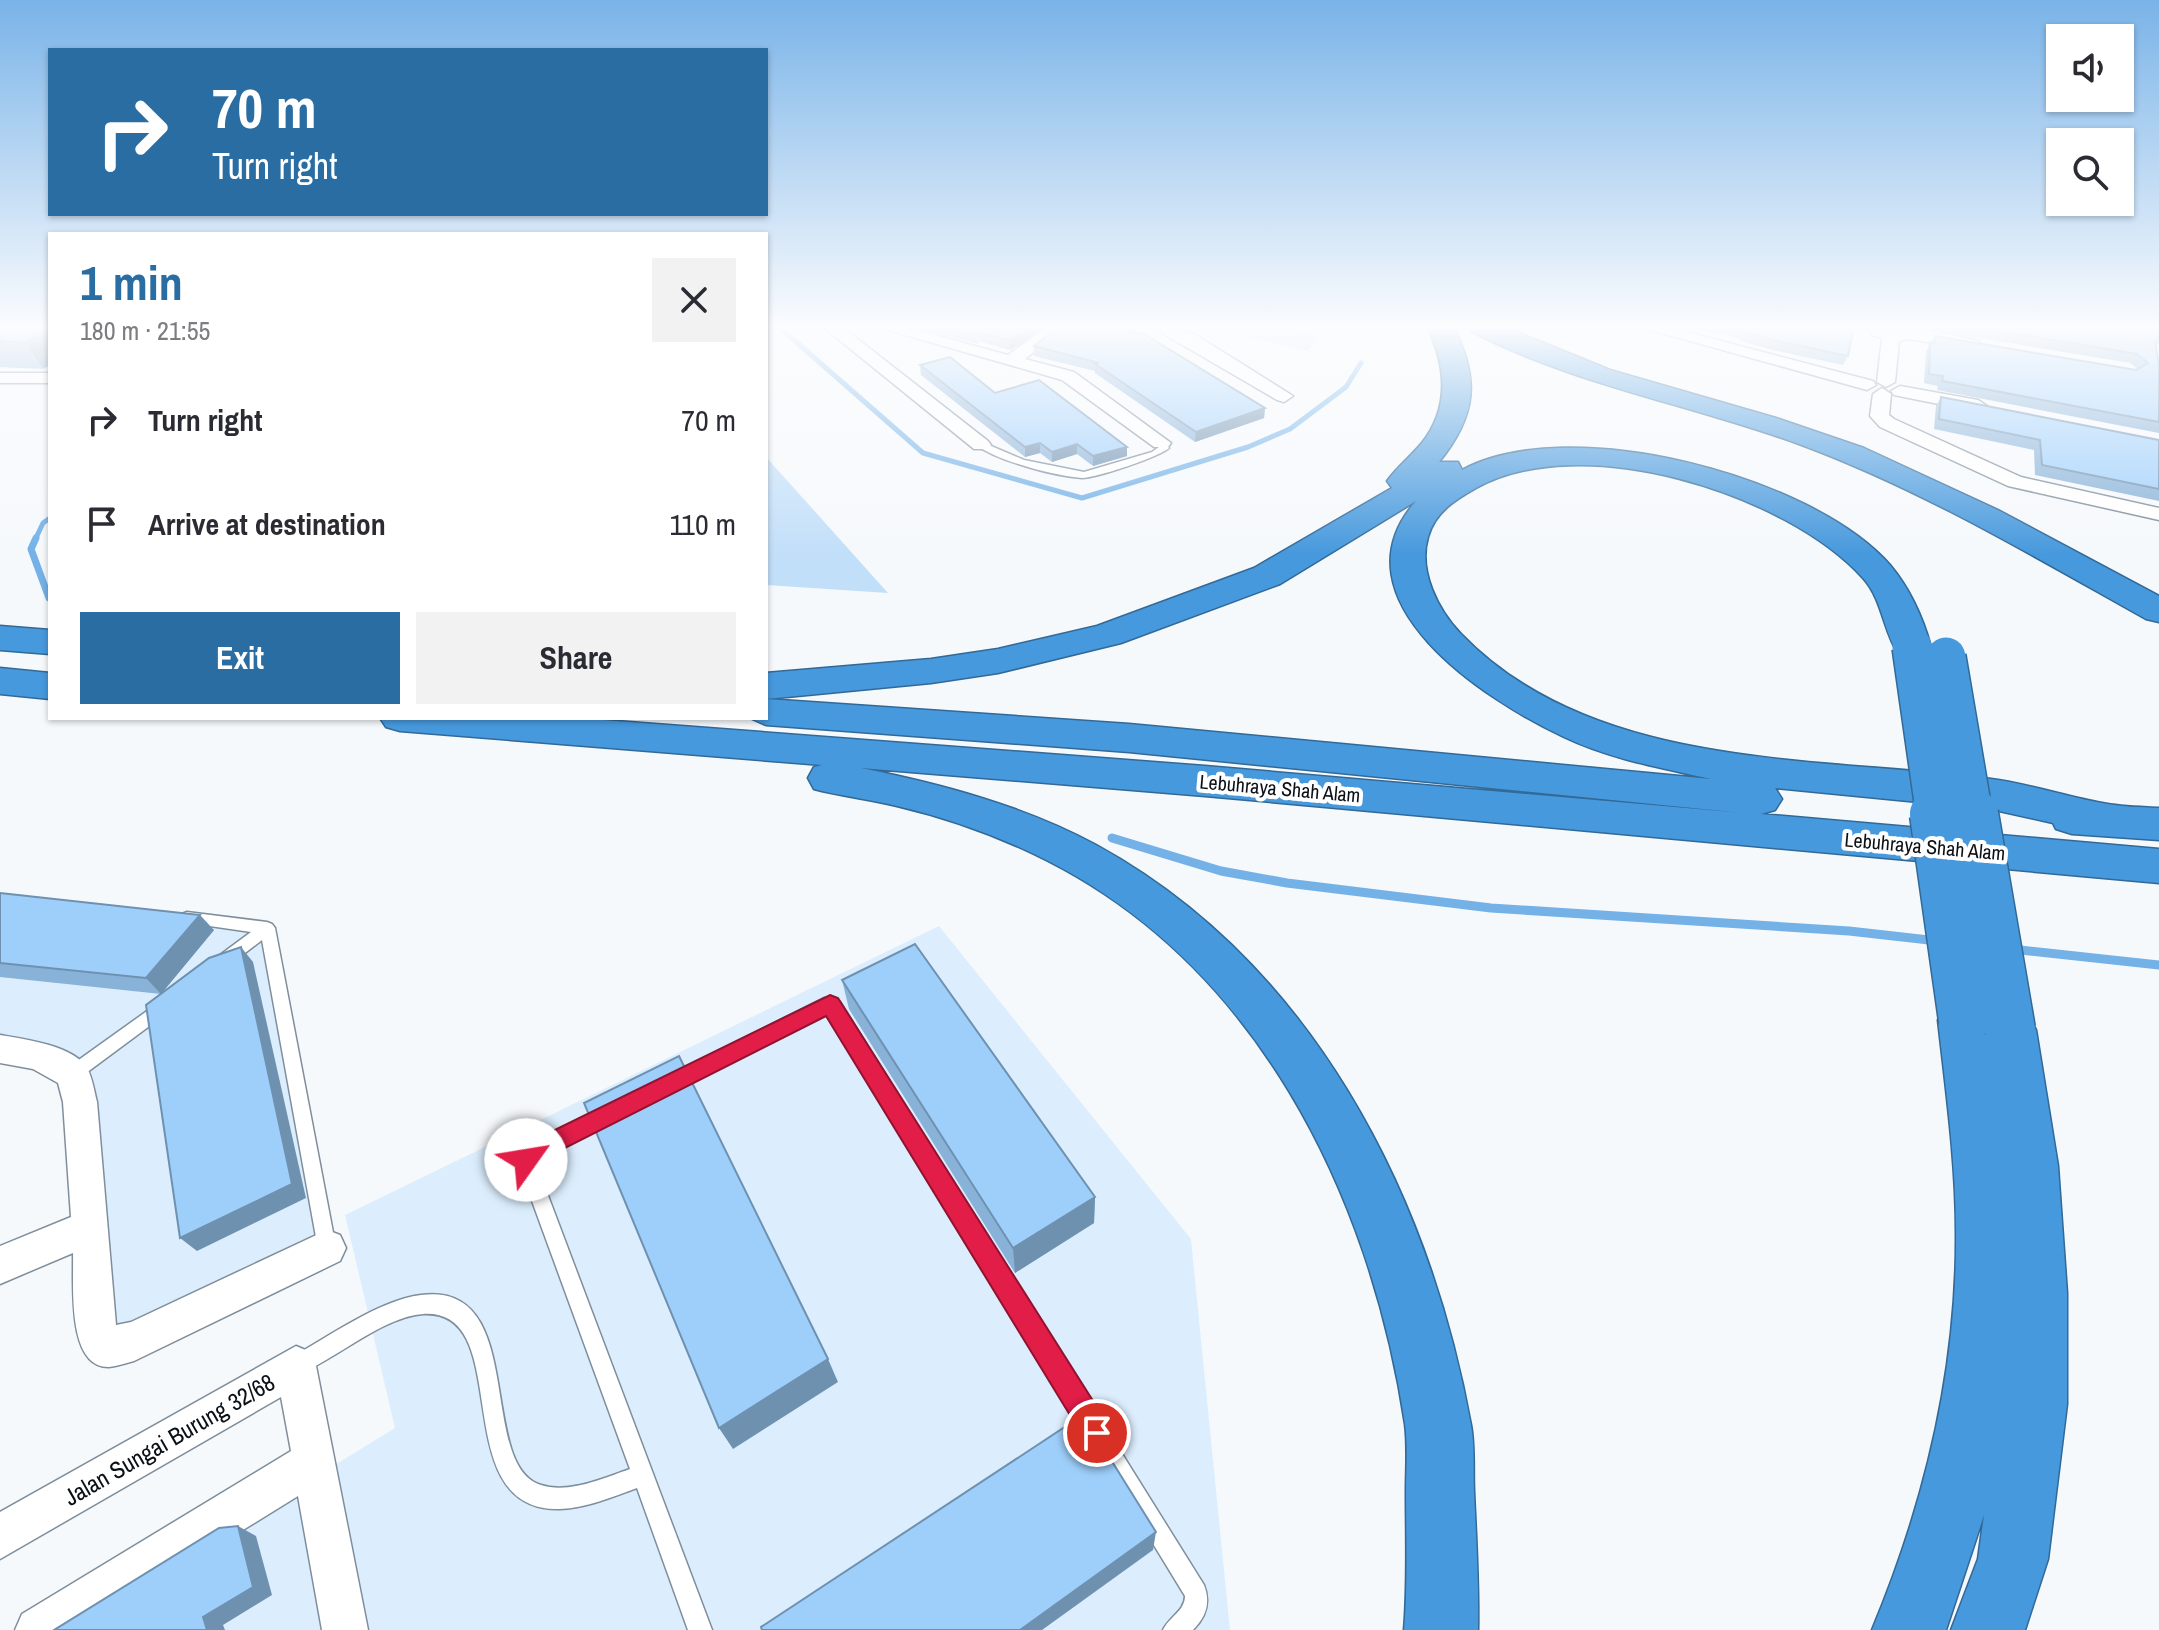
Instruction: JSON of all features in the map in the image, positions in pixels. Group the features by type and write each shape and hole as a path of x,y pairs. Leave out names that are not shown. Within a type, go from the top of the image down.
{"highway":[{"path":"1363,518 1428,459 1450,423 1458,402"},
{"path":"1692,402 1770,425 1854,455 1954,500 2159,611"},
{"path":"768,686 931,671 998,661 1108,635 1267,576 1433,475 1504,450 1587,446 1691,461 1763,484 1854,531 1886,556 1914,588 1929,652 1987,1025 2030,1166 2036,1293 2034,1404 2013,1559 1988,1630"},
{"path":"1929,652 1888,588 1852,549 1808,519 1768,499 1724,482 1660,466 1556,457 1494,467 1463,479 1429,506 1412,532 1408,549 1415,594 1447,643 1513,695 1587,733 1626,747 1714,766 1995,795 2101,819"},
{"path":"0,638 48,642"},
{"path":"0,681 48,686"},
{"name":"Lebuhraya Shah Alam","path":"768,712 1129,738 1595,786 1868,808 2159,824"},
{"name":"Lebuhraya Shah Alam","path":"422,720 1205,781 2159,866"},
{"path":"575,734 876,785 994,821 1080,858 1154,905 1224,965 1295,1048 1344,1129 1400,1261 1438,1427 1441,1630"},
{"path":"1909,1630 1935,1560 1964,1457 1980,1369 1985,1246 1980,1143 1987,1025"}],"street":[{"path":"928,402 981,445"},
{"path":"1104,402 1161,443"},
{"path":"1881,402 1879,416 1887,423 2015,482 2159,514"},
{"path":"1956,402 1992,409"},
{"path":"0,1049 39,1056 72,1074 80,1102 97,1339 107,1347 134,1341 327,1248"},
{"path":"0,1265 90,1227"},
{"name":"Jalan Sungai Burung 32/68","path":"0,1537 296,1366 345,1630"},
{"path":"38,1630 315,1461"}],"lane":[{"path":"981,445 1021,462 1093,475 1155,454 1164,448 1161,443"},
{"path":"173,916 267,928"},
{"path":"206,974 267,928"},
{"path":"267,928 327,1248"},
{"path":"72,1074 170,1001"},
{"path":"657,1090 824,1005 834,1007 1196,1593 1198,1603 1194,1613 1175,1630"},
{"path":"629,1104 531,1153 526,1160 700,1630"},
{"path":"296,1366 408,1307 440,1304 458,1310 478,1335 502,1451 523,1488 539,1495 571,1497 643,1475"}],"shaded area":[{"path":"768,459 888,593 768,585"},
{"path":"0,900 256,933 261,938 317,1239 134,1325 113,1327 93,1096 0,1040"},
{"path":"939,926 1191,1239 1230,1630 66,1630 395,1428 345,1215"}],"building":[{"path":"967,402 1068,402 1127,447 1093,456 1077,444 1052,452 1040,443 1025,447"},
{"path":"1152,402 1255,402 1265,408 1196,432"},
{"path":"1941,402 1967,402 2159,440 2159,489 2042,465 2040,440 1939,419"},
{"path":"2053,402 2159,402 2159,422"},
{"path":"0,893 200,915 146,978 0,963"},
{"path":"915,944 1095,1197 1013,1248 842,980"},
{"path":"241,947 292,1184 180,1238 146,1005 209,958"},
{"path":"679,1056 828,1359 719,1428 584,1103"},
{"path":"1083,1415 1156,1532 1020,1630 762,1630 761,1627"},
{"path":"238,1526 253,1587 203,1617 207,1630 54,1630 219,1528"}],"waterway":[{"path":"865,402 923,453 1082,498 1248,447 1290,429 1326,402"},
{"path":"35,540 48,519"},
{"path":"36,538 31,549 48,595"},
{"path":"1112,838 1221,871 1287,883 1491,908 1849,931 1938,941"},
{"path":"2011,949 2159,965"}],"route":[{"path":"526,1160 531,1153 830,1004 1097,1433"}]}
